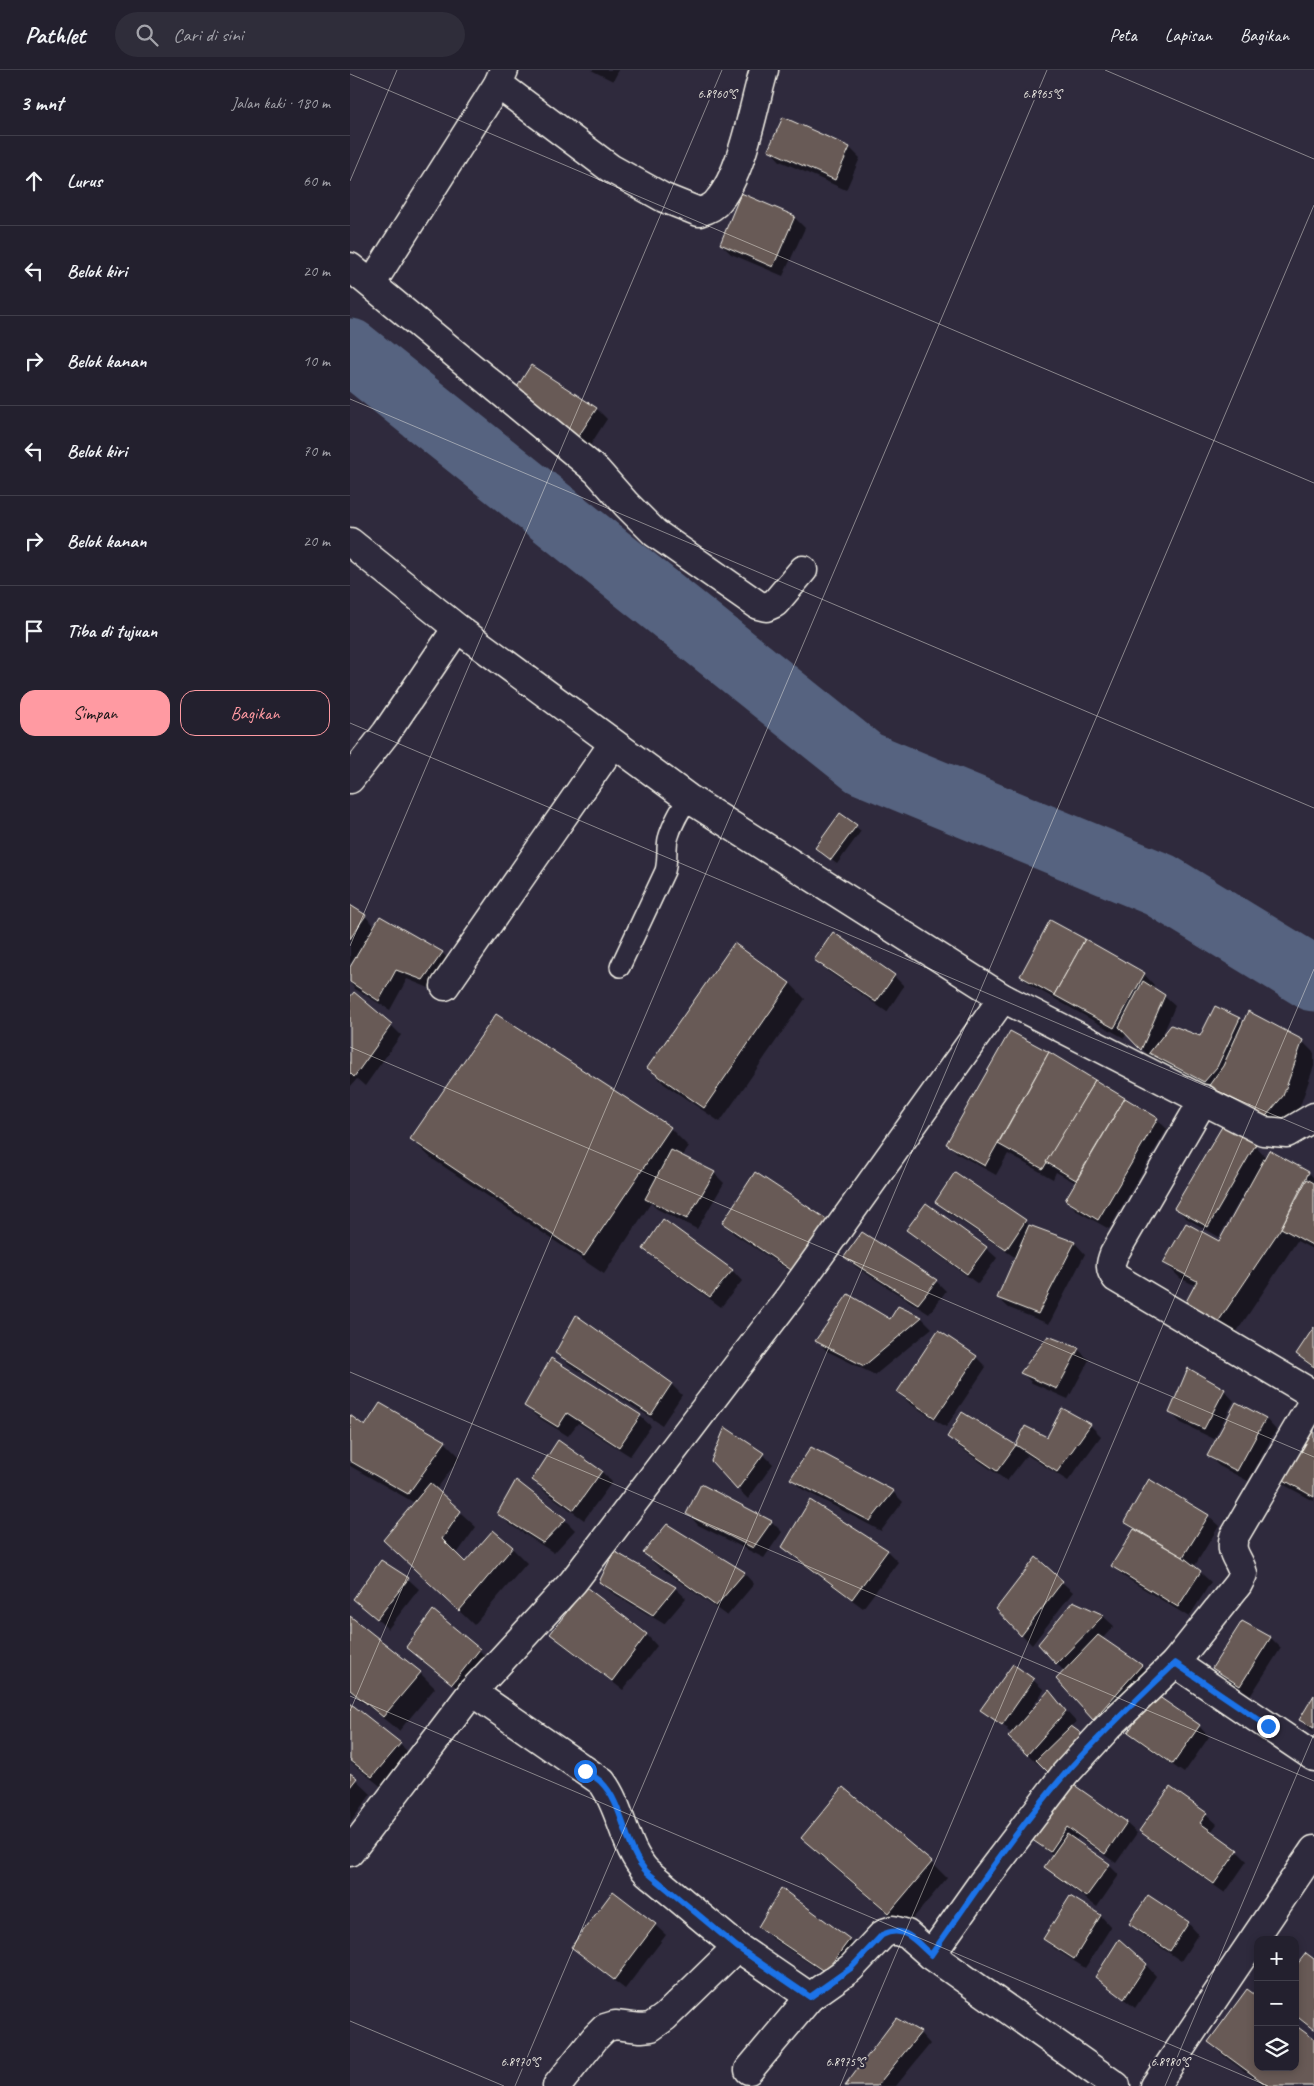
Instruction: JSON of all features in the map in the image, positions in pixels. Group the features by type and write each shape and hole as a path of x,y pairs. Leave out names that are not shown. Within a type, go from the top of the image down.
{"street":[{"path":"372,283 501,77 610,168 664,198 698,212 718,202 730,183 740,155 764,70"},
{"path":"350,267 372,283 597,471 655,533 758,605 766,608 775,603 803,570"},
{"path":"350,542 456,628 688,798 1003,998 1204,1099 1263,1131 1287,1134 1314,1116"},
{"path":"350,779 386,733 456,628"},
{"path":"445,986 613,744"},
{"path":"350,1852 472,1692 573,1582 789,1298 1003,998"},
{"path":"1204,1099 1114,1254 1110,1265 1111,1272 1116,1278 1160,1305 1314,1395"},
{"path":"931,1955 982,1883 1064,1774 1175,1663 1238,1584 1243,1574 1241,1564 1234,1556 1231,1548 1234,1537 1314,1400"},
{"path":"1175,1663 1314,1757"},
{"path":"472,1692 602,1782 610,1794 638,1862 737,1947 810,1997"},
{"path":"1155,2086 1314,1850"},
{"path":"749,2070 810,1997 851,1968 882,1935 893,1930 907,1934 931,1955 1116,2086"},
{"path":"558,2086 605,2028 615,2025 640,2028 651,2027 665,2017 737,1947"}],"lane":[{"path":"620,967 665,871 668,859 668,840 677,816 688,798"}],"building":[{"path":"783,117 850,147 835,180 768,150"},
{"path":"741,193 795,216 773,267 720,244"},
{"path":"531,365 597,408 578,437 512,395"},
{"path":"840,813 857,825 831,860 815,848"},
{"path":"350,905 366,915 350,939"},
{"path":"380,916 443,952 423,980 396,970 379,1001 350,982 350,967"},
{"path":"1050,920 1085,939 1054,995 1020,976"},
{"path":"833,932 895,975 876,1002 814,960"},
{"path":"1085,939 1145,973 1114,1028 1054,995"},
{"path":"734,943 790,983 704,1108 647,1068"},
{"path":"1143,981 1165,995 1141,1050 1119,1027"},
{"path":"354,992 392,1024 354,1077 350,1073 350,997"},
{"path":"1215,1006 1240,1018 1217,1067 1204,1082 1149,1053 1171,1025 1200,1036"},
{"path":"1248,1011 1303,1040 1283,1096 1262,1121 1205,1091 1223,1066"},
{"path":"496,1014 671,1127 584,1256 410,1139"},
{"path":"1010,1031 1049,1052 985,1166 946,1144"},
{"path":"1049,1052 1095,1080 1043,1169 998,1144"},
{"path":"1095,1080 1125,1098 1076,1180 1046,1162"},
{"path":"1125,1098 1158,1118 1098,1220 1065,1200"},
{"path":"1223,1125 1256,1144 1208,1227 1174,1208"},
{"path":"671,1150 715,1172 687,1219 645,1199"},
{"path":"1269,1150 1309,1172 1281,1228 1214,1328 1181,1311 1197,1281 1163,1263 1186,1223 1219,1241"},
{"path":"755,1172 831,1222 797,1274 722,1223"},
{"path":"955,1172 1026,1220 1006,1250 935,1202"},
{"path":"1307,1179 1314,1183 1314,1246 1281,1228"},
{"path":"926,1203 987,1247 967,1274 906,1230"},
{"path":"663,1219 733,1270 710,1297 643,1249"},
{"path":"1029,1225 1075,1242 1038,1314 997,1298"},
{"path":"862,1232 937,1280 918,1304 844,1257"},
{"path":"848,1294 890,1319 898,1306 922,1317 864,1366 815,1341"},
{"path":"576,1315 672,1383 651,1415 555,1353"},
{"path":"1314,1327 1314,1367 1296,1354"},
{"path":"938,1330 977,1356 935,1418 897,1392"},
{"path":"1048,1336 1079,1348 1057,1389 1020,1373"},
{"path":"551,1358 641,1415 619,1447 567,1413 558,1427 524,1406"},
{"path":"1188,1368 1225,1389 1204,1429 1169,1413"},
{"path":"1236,1402 1266,1418 1237,1471 1207,1456"},
{"path":"380,1403 446,1441 408,1494 350,1461 350,1415 365,1426"},
{"path":"1062,1408 1091,1424 1057,1472 1016,1445 1025,1426 1047,1437"},
{"path":"962,1412 1016,1445 997,1471 947,1437"},
{"path":"1314,1426 1314,1497 1275,1475"},
{"path":"725,1427 764,1453 737,1490 711,1461"},
{"path":"558,1440 602,1471 574,1510 532,1480"},
{"path":"811,1447 894,1491 870,1521 790,1479"},
{"path":"1149,1479 1209,1515 1183,1557 1124,1522"},
{"path":"516,1480 566,1519 543,1543 497,1514"},
{"path":"430,1483 461,1511 442,1539 465,1562 493,1530 513,1547 459,1611 383,1540"},
{"path":"701,1484 772,1521 753,1548 686,1514"},
{"path":"810,1500 888,1550 852,1599 782,1547"},
{"path":"667,1524 745,1572 716,1606 643,1553"},
{"path":"1134,1529 1183,1557 1201,1571 1178,1607 1111,1566"},
{"path":"614,1551 676,1587 653,1615 599,1582"},
{"path":"1036,1557 1063,1581 1021,1636 996,1609"},
{"path":"381,1560 409,1578 377,1619 353,1599"},
{"path":"586,1587 647,1634 612,1681 550,1634"},
{"path":"1073,1601 1104,1615 1056,1664 1038,1644"},
{"path":"433,1610 480,1649 452,1684 406,1647"},
{"path":"350,1616 421,1672 383,1717 350,1690"},
{"path":"1242,1621 1271,1637 1240,1686 1212,1668"},
{"path":"1098,1635 1142,1665 1093,1720 1056,1679"},
{"path":"1013,1664 1034,1679 1002,1725 980,1710"},
{"path":"1049,1690 1066,1711 1027,1755 1008,1737"},
{"path":"1155,1694 1200,1725 1173,1764 1128,1732"},
{"path":"1314,1695 1314,1728 1299,1720"},
{"path":"350,1703 401,1743 372,1777 350,1760"},
{"path":"1071,1726 1085,1736 1049,1773 1036,1760"},
{"path":"350,1773 357,1778 350,1787"},
{"path":"1067,1780 1127,1822 1105,1854 1067,1827 1050,1852 1028,1837"},
{"path":"843,1787 932,1862 889,1913 801,1838"},
{"path":"1170,1787 1207,1813 1200,1823 1238,1850 1214,1884 1139,1831"},
{"path":"1067,1834 1110,1864 1086,1897 1044,1867"},
{"path":"781,1888 850,1939 825,1972 758,1927"},
{"path":"613,1891 656,1924 614,1980 571,1947"},
{"path":"1148,1895 1189,1922 1170,1951 1129,1924"},
{"path":"1070,1896 1101,1915 1074,1959 1043,1939"},
{"path":"1119,1939 1147,1964 1124,1999 1095,1977"},
{"path":"1306,1953 1314,1959 1314,2030 1299,2018 1299,1962"},
{"path":"1247,1989 1254,1994 1254,2071 1299,2071 1299,2028 1314,2039 1314,2086 1268,2086 1208,2042"},
{"path":"896,2018 921,2032 877,2086 845,2086"}],"waterway":[{"path":"350,351 864,763 1160,885 1314,979"}],"route":[{"path":"585,1771 602,1782 610,1794 638,1862 647,1872 737,1947 810,1997 851,1968 887,1932 893,1930 907,1934 931,1955 982,1883 1064,1774 1175,1663 1268,1726"}]}
